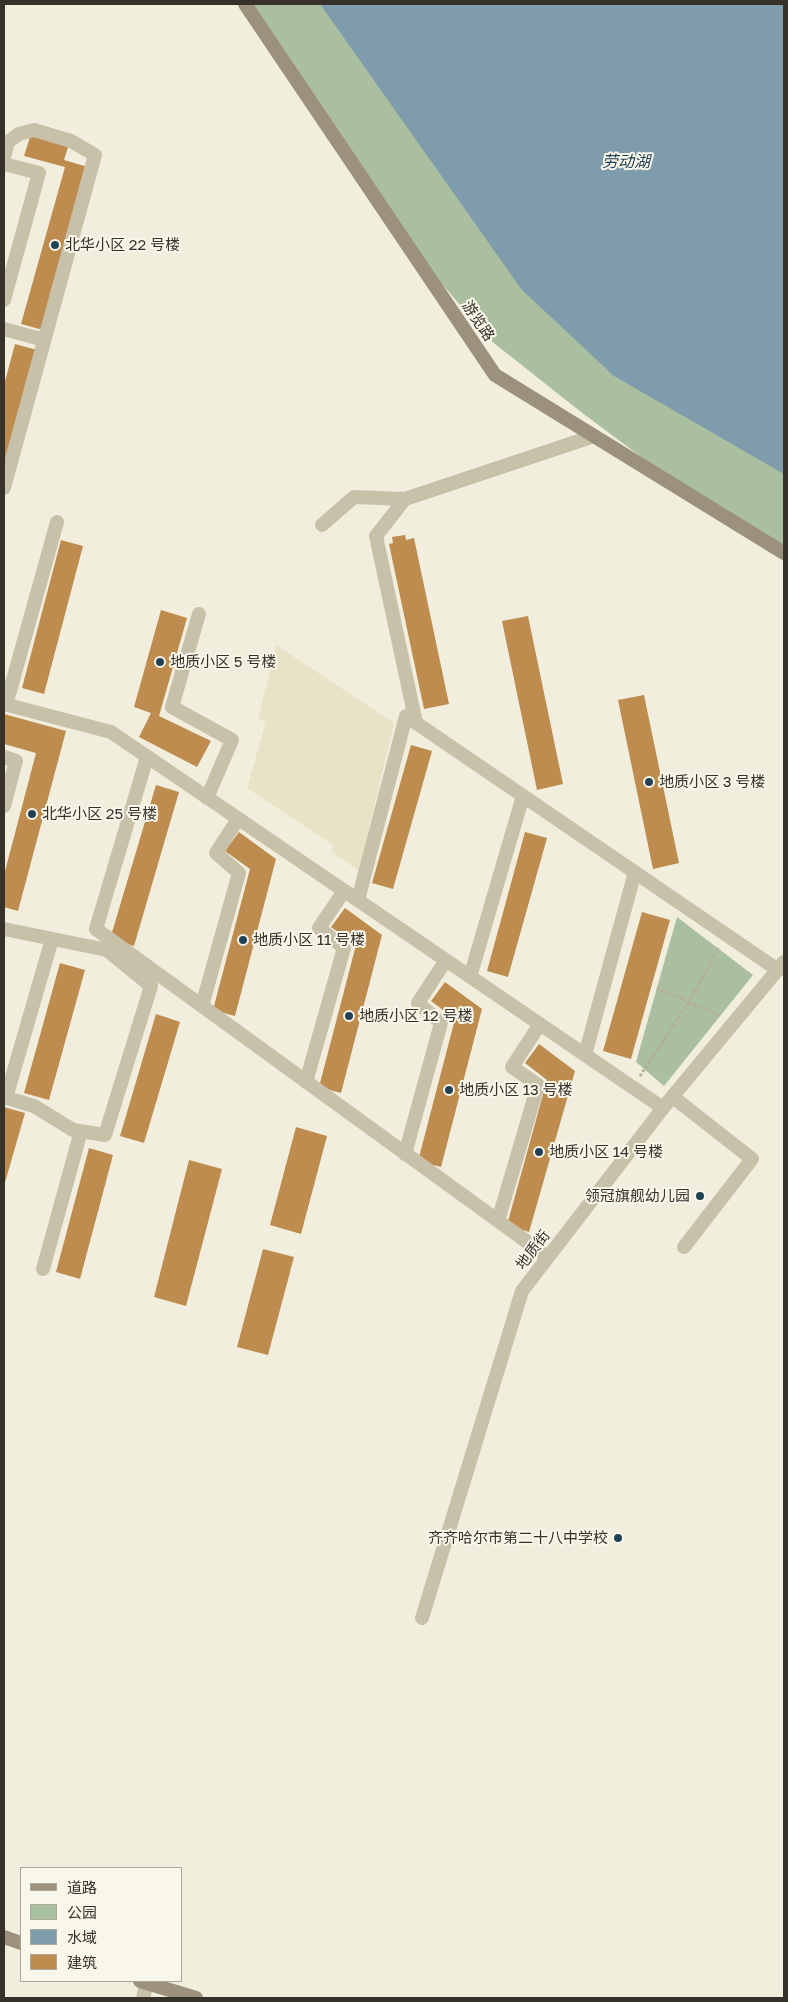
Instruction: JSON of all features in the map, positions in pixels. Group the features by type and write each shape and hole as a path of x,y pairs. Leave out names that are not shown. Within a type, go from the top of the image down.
{"main road":[{"name":"游览路","path":"245,4 495,375 784,553"},
{"path":"4,1938 20,1943"},
{"path":"144,1982 196,1998"}],"street":[{"path":"4,157 6,141 19,134 34,130 71,141 95,155 4,488"},
{"path":"4,164 39,173 4,300"},
{"path":"4,329 44,340"},
{"path":"322,525 354,497 405,499 594,436"},
{"path":"405,499 376,536 416,723"},
{"path":"57,522 5,704 111,732 663,1108"},
{"path":"199,614 172,708 232,740 208,798"},
{"path":"358,900 406,716 727,935 781,966"},
{"path":"4,757 16,761 4,806"},
{"path":"148,757 96,929 548,1258"},
{"path":"470,977 523,796"},
{"path":"202,1006 239,873 216,853 238,819"},
{"path":"584,1055 635,872"},
{"path":"306,1082 344,948 320,928 344,891"},
{"path":"4,930 52,939 107,950 151,986 105,1135 73,1130 34,1106 5,1097 52,939"},
{"path":"405,1154 441,1022 418,1003 446,960"},
{"name":"地质街","path":"422,1618 522,1291 663,1108 781,966"},
{"path":"498,1221 538,1085 512,1067 540,1024"},
{"path":"673,1097 752,1159 684,1247"},
{"path":"43,1268 81,1131"},
{"path":"143,1998 144,1982"}],"path":[{"path":"632,1087 689,1002 727,935"},
{"path":"657,988 735,1022"}],"green space":[{"name":"劳动湖","path":"253,4 784,4 784,554 699,500 581,412 490,340 442,284"},
{"path":"677,917 753,975 664,1086 636,1062"}],"shaded area":[{"path":"276,645 394,723 359,871 331,851 333,845 247,788 266,721 258,719"}],"water":[{"name":"劳动湖","path":"320,4 784,4 784,474 614,376 522,290"}],"building":[{"name":"北华小区 22 号楼","path":"31,134 69,144 64,160 88,167 43,330 21,324 65,167 24,156"},
{"path":"15,344 37,350 4,468 4,385"},
{"path":"405,535 406,540 414,538 449,704 424,709 389,544 393,543 392,537"},
{"path":"61,540 83,546 44,694 22,688"},
{"name":"地质小区 5 号楼","path":"161,610 187,618 159,716 211,741 197,767 139,737 151,713 134,707"},
{"path":"528,616 563,784 537,790 502,621"},
{"name":"地质小区 3 号楼","path":"644,695 679,863 653,869 618,700"},
{"name":"北华小区 25 号楼","path":"4,714 66,731 18,911 4,907 4,875 36,753 4,744"},
{"path":"411,745 432,751 393,889 372,883"},
{"path":"156,785 179,792 134,946 110,939"},
{"name":"地质小区 11 号楼","path":"239,832 276,859 235,1016 213,1010 250,869 225,851"},
{"path":"525,832 547,838 508,977 487,971"},
{"name":"地质小区 12 号楼","path":"345,908 382,935 341,1093 319,1087 356,945 331,927"},
{"path":"642,912 670,920 631,1059 603,1051"},
{"path":"60,963 85,970 49,1100 24,1093"},
{"name":"地质小区 13 号楼","path":"445,982 482,1009 441,1167 418,1161 455,1019 431,1001"},
{"path":"156,1014 180,1022 144,1143 120,1136"},
{"name":"地质小区 14 号楼","path":"539,1044 575,1071 529,1232 507,1225 547,1080 525,1063"},
{"path":"4,1107 25,1113 4,1186"},
{"path":"296,1127 327,1136 301,1234 270,1225"},
{"path":"89,1148 113,1155 80,1279 56,1272"},
{"path":"189,1160 222,1169 186,1306 154,1297"},
{"path":"263,1249 294,1257 268,1355 237,1347"}],"place":[{"name":"北华小区 22 号楼","path":"55,245"},
{"name":"地质小区 5 号楼","path":"160,662"},
{"name":"地质小区 3 号楼","path":"649,782"},
{"name":"北华小区 25 号楼","path":"32,814"},
{"name":"地质小区 11 号楼","path":"243,940"},
{"name":"地质小区 12 号楼","path":"349,1016"},
{"name":"地质小区 13 号楼","path":"449,1090"},
{"name":"地质小区 14 号楼","path":"539,1152"},
{"name":"领冠旗舰幼儿园","path":"700,1196"},
{"name":"齐齐哈尔市第二十八中学校","path":"618,1538"}]}
